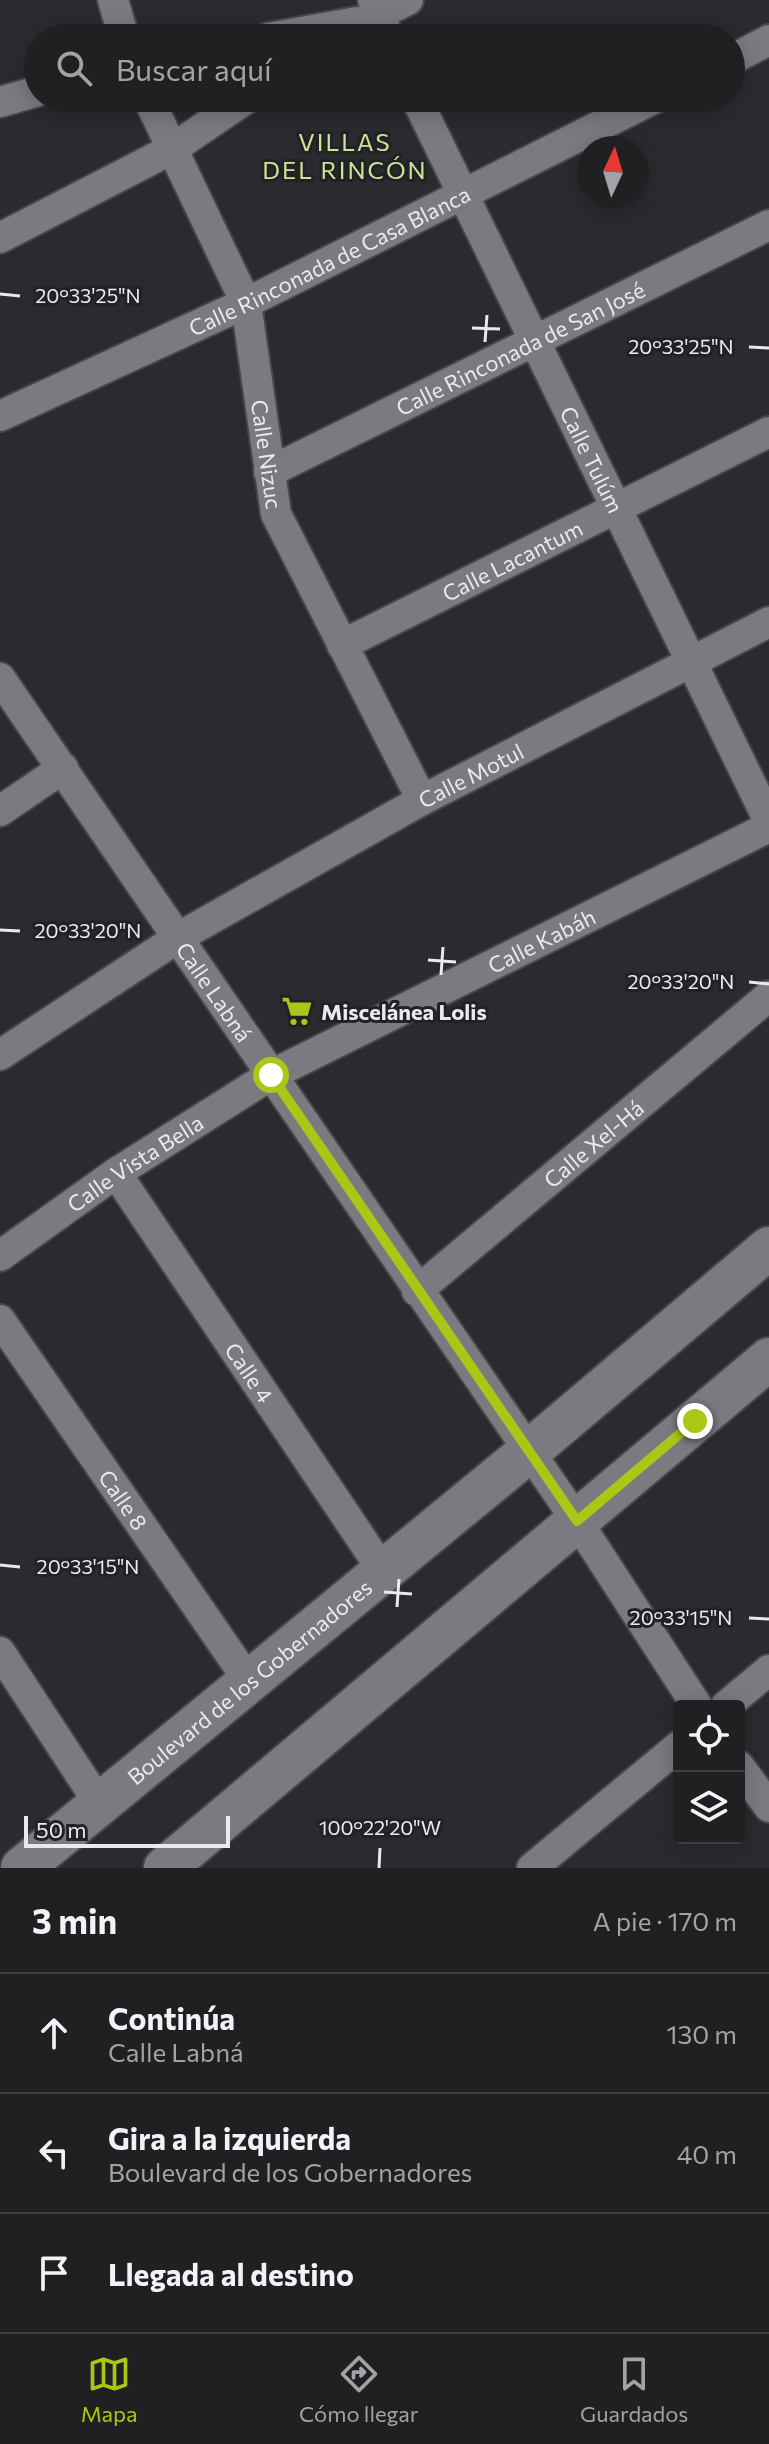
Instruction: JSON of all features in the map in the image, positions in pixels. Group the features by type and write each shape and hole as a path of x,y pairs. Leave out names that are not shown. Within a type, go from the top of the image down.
{"main road":[{"name":"Boulevard de los Gobernadores","path":"22,1868 527,1453 769,1248"},
{"path":"165,1868 769,1359"}],"street":[{"path":"113,0 120,24"},
{"path":"366,22 408,0"},
{"path":"745,53 769,40"},
{"path":"0,102 24,95"},
{"name":"Calle Nizuc","path":"155,112 246,303 276,514 422,800"},
{"path":"0,238 172,149 226,112"},
{"name":"Calle Tulúm","path":"423,112 769,824"},
{"name":"Calle Rinconada de Casa Blanca","path":"0,416 246,303 627,112"},
{"name":"Calle Rinconada de San José","path":"269,472 769,225"},
{"name":"Calle Lacantum","path":"342,645 769,432"},
{"name":"Calle Motul","path":"0,1055 179,937 422,800 769,622"},
{"name":"Calle Labná","path":"0,678 527,1453 577,1521 693,1700"},
{"path":"0,811 63,768"},
{"name":"Calle Kabáh","path":"271,1075 769,824"},
{"name":"Calle Xel-Há","path":"417,1291 769,996"},
{"name":"Calle Vista Bella","path":"0,1256 116,1173 271,1075"},
{"name":"Calle 4","path":"116,1173 383,1571"},
{"name":"Calle 8","path":"0,1320 248,1680"},
{"path":"0,1652 101,1806"},
{"path":"733,1700 769,1670"},
{"path":"532,1868 673,1751"},
{"path":"743,1772 769,1807"}],"place":[{"name":"Miscelánea Lolis","path":"297,1011"}],"district":[{"name":"VILLAS DEL RINCÓN","path":"345,155"}],"route":[{"path":"271,1075 527,1453 577,1521 695,1421"}]}
